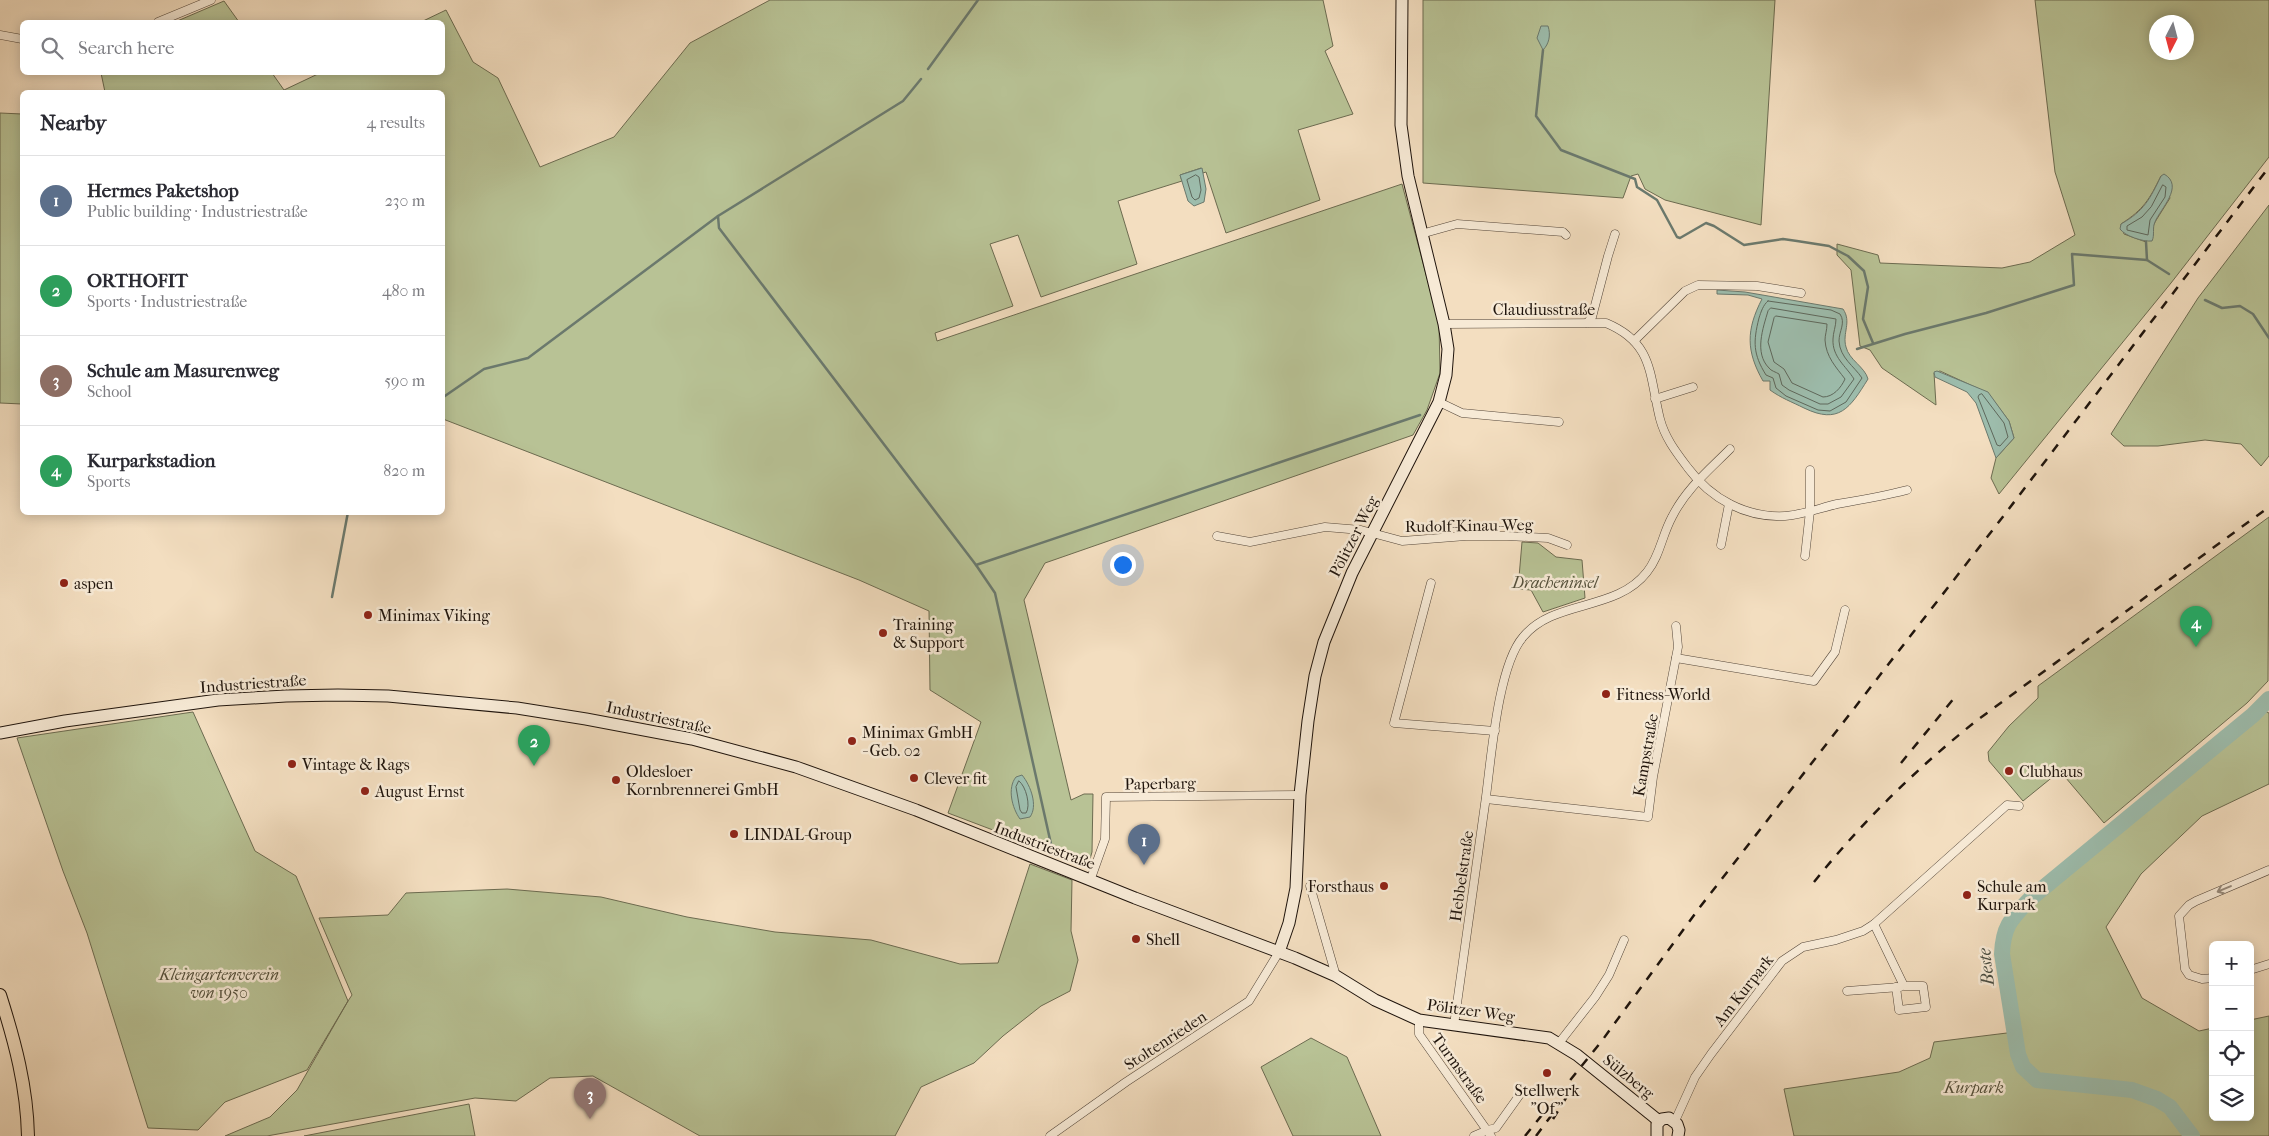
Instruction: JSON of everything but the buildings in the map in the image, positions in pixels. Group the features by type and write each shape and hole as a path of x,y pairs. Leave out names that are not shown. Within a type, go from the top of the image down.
{"main road":[{"name":"Pölitzer Weg","path":"1402,0 1401,126 1408,176 1444,324 1448,349 1446,375 1438,402 1337,606 1324,642 1315,676 1308,721 1300,795 1296,888 1289,923 1279,952 1336,976 1375,1000 1419,1020 1540,1036 1558,1043 1577,1055"},
{"name":"Industriestraße","path":"0,733 56,722 218,700 286,696 388,696 516,708 592,720 692,740 796,767 916,810 1090,881 1279,952"},
{"path":"0,995 15,1042 26,1094 28,1136"},
{"name":"Sülzberg","path":"1577,1055 1659,1122"},
{"name":"Sülzberg","path":"1657,1136 1656,1128 1659,1122 1669,1118 1675,1121"},
{"path":"1675,1121 1679,1127 1678,1136"}],"street":[{"path":"163,20 211,0"},
{"path":"0,35 20,39"},
{"path":"1421,234 1457,224 1563,232 1566,235"},
{"path":"1587,322 1592,317 1615,234"},
{"path":"1634,341 1685,291 1698,285 1757,286 1801,293"},
{"name":"Claudiusstraße","path":"1444,324 1587,322 1606,323 1617,328 1634,341 1643,352 1653,380 1655,399 1669,443 1698,481 1728,504 1758,514 1786,516 1907,490"},
{"path":"1655,399 1694,387"},
{"path":"1438,402 1462,414 1559,422"},
{"path":"1698,481 1730,449"},
{"path":"1804,556 1810,511 1810,470"},
{"name":"Hebbelstraße","path":"1454,1025 1494,732 1505,676 1513,650 1521,638 1540,621 1625,592 1647,573 1660,549 1670,520 1686,493 1698,481"},
{"path":"1721,545 1728,504"},
{"name":"Rudolf-Kinau-Weg","path":"1217,536 1250,542 1324,527 1361,530 1402,541 1466,536 1548,538 1567,545"},
{"path":"1431,584 1394,723 1494,732"},
{"path":"1676,658 1814,681 1835,652 1845,610"},
{"name":"Kampstraße","path":"1486,799 1648,817 1653,777 1676,658 1678,636 1676,626"},
{"name":"Paperbarg","path":"1090,881 1105,839 1106,797 1300,795"},
{"name":"Am Kurpark","path":"1675,1121 1695,1077 1710,1054 1782,960 1803,947 1836,940 1874,924 2007,805 2019,806"},
{"path":"2209,978 2202,979 2189,975 2185,969 2179,916 2189,905 2196,901 2269,870"},
{"path":"1310,886 1336,976"},
{"path":"1847,991 1900,987 1874,924"},
{"path":"1558,1043 1595,997 1609,975 1624,940"},
{"name":"Stoltenrieden","path":"1050,1136 1126,1082 1249,1001 1279,952"},
{"path":"2254,969 2269,964"},
{"name":"Turmstraße","path":"1419,1020 1419,1034 1489,1133"},
{"name":"Turmstraße","path":"1474,1136 1489,1133 1496,1128 1521,1094"}],"green space":[{"path":"770,0 1323,0 1333,46 1325,51 1353,114 1298,130 1320,200 1226,233 1206,172 1203,173 1201,168 1180,175 1182,181 1118,201 1137,264 1041,297 1018,235 990,244 1013,306 935,333 937,341 1402,184 1439,323 1440,373 1427,410 1413,435 1045,563 1024,600 1071,800 1084,794 1093,794 1092,852 1088,866 948,813 981,722 930,690 929,611 859,580 445,420 445,90 284,90 316,75 445,75 445,20 425,20 446,10 473,62 498,78 540,167 614,137 690,43"},
{"path":"1423,0 1775,0 1761,225 1665,200 1645,189 1638,174 1631,176 1623,198 1423,183"},
{"path":"2035,0 2269,0 2269,157 2171,283 1999,494 1991,478 1996,458 2014,438 2009,421 1988,393 1940,371 1934,373 1936,405 1882,368 1870,350 1860,346 1851,270 1837,255 1837,244 1878,255 1880,263 2002,268 2030,262 2075,235 2055,172","holes":["2161,176 2170,198 2155,222 2146,242 2124,234 2121,224 2135,214 2145,203"]},
{"path":"224,1 238,20 180,20"},
{"path":"101,75 273,75 284,90 105,90"},
{"path":"0,113 20,114 20,404 0,403"},
{"path":"2269,205 2269,456 2261,466 2241,444 2205,440 2158,446 2124,446 2111,434 2198,298"},
{"path":"2269,517 2268,681 2247,703 2104,823 2060,771 2023,801 1989,761 1988,752 2009,726 2038,698 2038,686"},
{"name":"Dracheninsel","path":"1522,542 1538,543 1556,557 1582,560 1585,598 1543,612 1531,590 1518,589"},
{"name":"Kurpark","path":"2260,709 2269,713 2269,784 2202,816 2141,874 2106,927 2142,998 2199,1031 2209,1029 2209,1121 2254,1121 2254,1019 2269,1016 2269,1136 1794,1136 1784,1089 1899,1072 1930,1058 1934,1042 2015,1032 2002,954 2003,940 2011,919 2072,863"},
{"name":"Kleingartenverein von 1950","path":"193,712 255,851 296,876 348,1001 307,1070 225,1102 198,1130 148,1128 87,933 63,871 17,738"},
{"path":"1030,864 1072,880 1071,931 1078,960 1070,991 1041,1006 1003,1036 974,1063 921,1087 895,1136 700,1136 593,1076 550,1078 516,1101 475,1098 267,1136 225,1136 270,1117 297,1090 352,995 319,918 388,915 406,893 507,889 601,897 687,917 775,932 871,940 960,964 998,963"},
{"path":"1311,1038 1347,1057 1381,1136 1293,1136 1261,1067"},
{"path":"469,1104 475,1136 304,1136"}],"water":[{"path":"1541,26 1548,26 1549,33 1548,42 1543,50 1537,38"},
{"path":"1202,168 1206,189 1204,202 1194,206 1188,201 1180,175"},
{"path":"2164,174 2170,179 2172,191 2155,222 2152,241 2126,234 2120,229 2121,224 2141,209"},
{"path":"1717,290 1745,292 1843,309 1847,318 1846,347 1850,356 1864,371 1868,379 1849,405 1835,414 1816,413 1782,398 1770,390 1770,381 1763,381 1753,360 1750,340 1751,331 1762,299 1748,295 1717,294"},
{"path":"1937,371 1988,392 2009,421 2014,438 1996,458 1976,403 1967,392 1935,377 1934,372"},
{"path":"1022,775 1031,790 1033,807 1030,817 1020,819 1013,804 1011,792 1016,777"}],"waterway":[{"path":"928,69 978,0"},
{"path":"1543,50 1536,116 1561,150 1635,179 1637,187 1657,200 1677,237 1680,238 1706,223 1744,245 1783,239 1829,246 1848,256 1864,271 1868,287 1863,319 1873,343"},
{"path":"921,79 903,101 718,216 719,228 976,565 995,593 1051,844"},
{"path":"445,396 484,369 528,358 718,216"},
{"path":"2146,242 2147,260"},
{"path":"1857,349 1905,334 1986,313 2074,285 2072,254 2147,260 2169,274"},
{"path":"2205,300 2222,308 2240,306 2253,314 2269,338"},
{"path":"976,565 1420,415"},
{"path":"332,597 347,515"},
{"name":"Beste","path":"2192,1136 2170,1107 2157,1099 2132,1090 2037,1080 2023,1067 2018,1054 2002,954 2004,936 2010,923 2031,898 2253,715 2269,699"}],"railway":[{"path":"1525,1136 1601,1042 1700,907 2005,514 2269,167"},
{"path":"1814,882 1851,838 1890,797 1954,739 2269,507"},
{"path":"1901,763 1955,697"},
{"path":"1553,1119 1574,1085"},
{"path":"1536,1136 1554,1112"}],"place":[{"name":"aspen","path":"64,583"},
{"name":"Minimax Viking","path":"368,615"},
{"name":"Training & Support","path":"883,633"},
{"name":"Kurparkstadion","path":"2196,647"},
{"name":"Fitness-World","path":"1606,694"},
{"name":"Minimax GmbH - Geb. 02","path":"852,741"},
{"name":"Vintage & Rags","path":"292,764"},
{"name":"ORTHOFIT","path":"534,766"},
{"name":"Clubhaus","path":"2009,771"},
{"name":"Clever fit","path":"914,778"},
{"name":"Oldesloer Kornbrennerei GmbH","path":"616,780"},
{"name":"August Ernst","path":"365,791"},
{"name":"LINDAL-Group","path":"734,834"},
{"name":"Hermes Paketshop","path":"1144,865"},
{"name":"Forsthaus","path":"1384,886"},
{"name":"Schule am Kurpark","path":"1967,895"},
{"name":"Shell","path":"1136,939"},
{"name":"Stellwerk \"Of\"","path":"1547,1073"},
{"name":"Schule am Masurenweg","path":"590,1119"}]}
